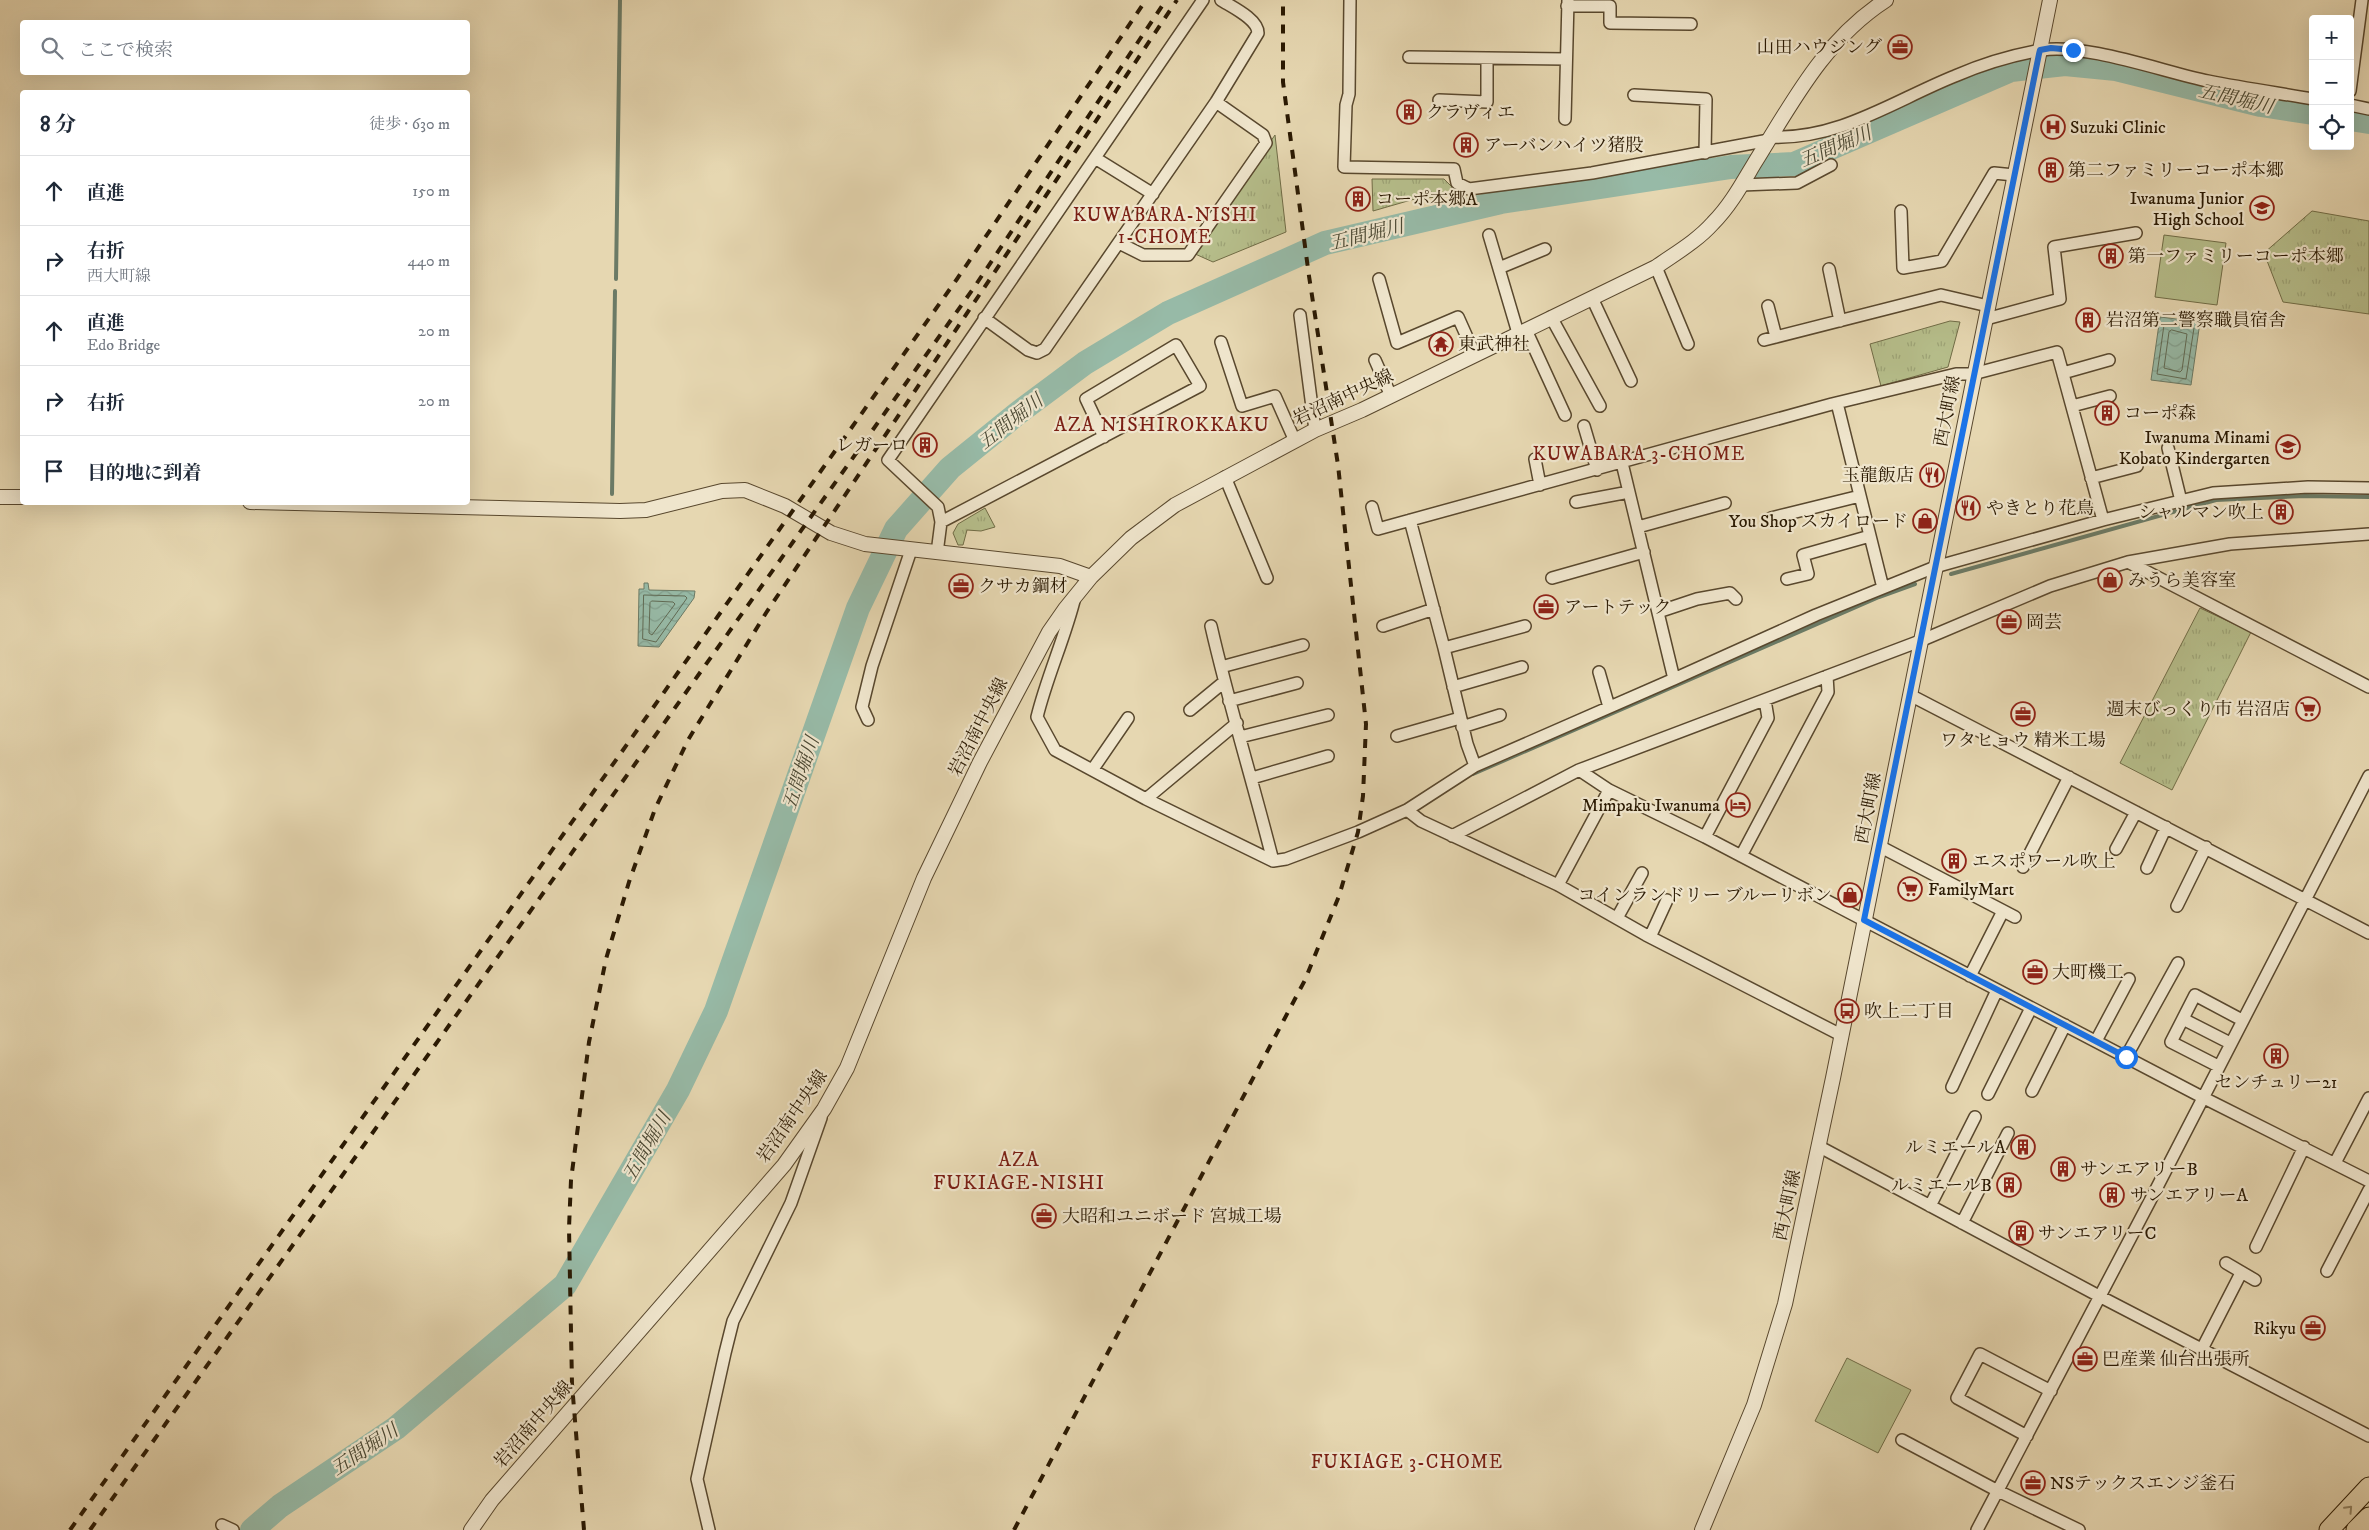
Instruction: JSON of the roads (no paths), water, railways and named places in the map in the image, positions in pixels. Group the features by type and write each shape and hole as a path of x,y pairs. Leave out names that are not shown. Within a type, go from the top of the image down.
{"highway":[{"path":"2329,1530 2369,1487"},
{"path":"2356,1530 2369,1517"}],"street":[{"path":"937,553 941,522 938,508 888,460 1202,0"},
{"path":"984,318 1028,350 1036,353 1045,349 1216,102 1258,33 1258,29 1253,22 1221,0"},
{"path":"1350,0 1349,94 1346,105 1344,166 1454,169 1457,183 1470,189 1592,173 1769,140 1815,134 1849,125 1955,76 1984,65 2054,49 2100,55 2208,81 2309,98"},
{"path":"1769,140 1803,83 1824,56 1868,12 1886,0"},
{"path":"2040,52 2050,0"},
{"path":"2354,61 2362,0"},
{"path":"1565,120 1567,3 1610,6 1610,23 1691,24"},
{"name":"西大町線","path":"1702,1530 1754,1405 1782,1314 1841,1035 1973,374 2032,83 2040,52"},
{"path":"1409,57 1566,59"},
{"path":"1439,100 1487,102 1487,58"},
{"path":"1634,95 1706,99 1705,153"},
{"path":"1119,243 1143,255 1188,255 1266,143 1263,135 1216,102"},
{"path":"2354,106 2369,109"},
{"name":"岩沼南中央線","path":"471,1530 492,1500 784,1165 824,1109 848,1068 924,878 980,762 1049,632 1091,577 1131,538 1175,505 1225,477 1315,430 1391,396 1656,267 1690,244 1713,224 1729,204 1769,140"},
{"path":"1095,158 1152,194"},
{"path":"1743,182 1797,183 1832,165"},
{"path":"1901,211 1903,268 1942,261 1994,173 2014,175"},
{"path":"1764,340 1941,295 1987,312 2060,300 2054,247 2136,233"},
{"path":"1489,235 1522,332 1565,415"},
{"path":"1499,268 1545,249"},
{"path":"1656,267 1688,344"},
{"path":"1829,269 1840,321"},
{"path":"1379,279 1397,343 1458,317 1475,355"},
{"path":"1592,298 1631,381"},
{"path":"1768,306 1776,337"},
{"path":"1300,315 1315,430"},
{"path":"1551,317 1600,406"},
{"path":"1221,342 1242,406 1275,396 1295,441"},
{"path":"941,522 1104,437 1200,386 1176,346 1086,399 1104,437"},
{"path":"1372,507 1378,528 1597,470 1837,403 1956,374 1973,374 2057,352 2103,520"},
{"path":"1375,360 1391,396"},
{"path":"2063,372 2109,360"},
{"path":"2072,406 2110,396"},
{"path":"1837,403 1883,588"},
{"path":"1584,426 1597,470"},
{"path":"2168,448 2181,501"},
{"path":"1535,459 1540,485"},
{"path":"1622,463 1674,679"},
{"path":"2091,478 2137,466"},
{"path":"1225,477 1267,578"},
{"path":"1076,596 1066,634 1047,678 1036,717 1055,750 1273,861 1286,860 1358,832 1407,810 1475,766 1816,616 1935,567 2103,520 2213,493 2308,487 2369,488"},
{"path":"373,505 646,510 722,491 745,490 785,506 831,534 865,544 1060,566 1091,577"},
{"path":"1576,502 1629,492"},
{"path":"1771,518 1860,496"},
{"path":"0,497 20,497"},
{"path":"1638,526 1725,503"},
{"path":"1410,520 1444,648 1461,722 1475,766"},
{"path":"1452,836 1579,770 1920,641 2050,586 2128,562 2230,544 2369,534"},
{"path":"1787,579 1808,574 1803,555 1870,536"},
{"path":"868,720 862,707 872,666 907,549"},
{"path":"1552,578 1644,552"},
{"path":"2128,562 2369,687"},
{"path":"1658,612 1698,599 1730,593 1736,599"},
{"path":"1383,626 1434,609"},
{"path":"1211,626 1229,701 1252,778 1273,861"},
{"path":"1444,648 1524,626"},
{"path":"1221,667 1302,645"},
{"path":"1453,687 1522,667"},
{"path":"1599,672 1609,708"},
{"path":"1741,856 1828,692 1827,676"},
{"path":"1190,710 1224,682"},
{"path":"1229,701 1297,682"},
{"path":"1910,695 2369,932"},
{"path":"1705,837 1768,718 1766,700"},
{"path":"1240,736 1328,715"},
{"path":"1397,736 1500,715"},
{"path":"1093,770 1128,718"},
{"path":"1146,798 1236,723"},
{"path":"1252,778 1328,756"},
{"path":"1579,770 1609,790 1705,837 2202,1097 2368,1181 2327,1271"},
{"path":"1977,1530 2369,776"},
{"path":"2052,825 2072,779"},
{"path":"2023,867 2072,779"},
{"path":"1558,885 1609,790"},
{"path":"1407,810 1421,821 1558,885 1650,937 1841,1035"},
{"path":"2116,849 2136,812"},
{"path":"2147,868 2166,827"},
{"path":"1879,846 2015,917"},
{"path":"2177,906 2206,847"},
{"path":"1617,918 1642,873"},
{"path":"1650,937 1667,900"},
{"path":"1970,976 2003,911"},
{"path":"2126,1057 2178,963"},
{"path":"2096,1042 2129,980"},
{"path":"1952,1087 1997,990"},
{"path":"2218,1066 2171,1042 2195,995 2242,1020"},
{"path":"1988,1094 2031,1008"},
{"path":"2183,1019 2230,1043"},
{"path":"2032,1091 2065,1025"},
{"path":"2335,1163 2369,1098"},
{"path":"709,1530 697,1479 733,1321 791,1203 824,1109"},
{"path":"1930,1206 1975,1117"},
{"path":"1962,1223 2008,1133"},
{"path":"1818,1146 2099,1296 2369,1436"},
{"path":"2256,1247 2304,1147"},
{"path":"2226,1263 2255,1280"},
{"path":"2202,1349 2241,1273"},
{"path":"2027,1436 1957,1398 1980,1354 2050,1391"},
{"path":"1902,1440 1998,1491 2079,1530"},
{"path":"222,1524 233,1530"}],"water":[{"path":"2160,317 2200,322 2191,385 2151,380"},
{"path":"644,583 648,583 649,590 695,591 694,598 659,647 638,646 639,589 644,589"}],"waterway":[{"path":"616,279 620,0"},
{"name":"五間堀川","path":"252,1530 280,1506 396,1428 565,1285 678,1090 716,1011 858,608 896,529 950,468 1018,413 1085,363 1168,313 1325,243 1501,202 1731,167 1794,164 2011,70 2065,64 2116,69 2261,105 2309,112"},
{"name":"五間堀川","path":"2354,120 2369,122"},
{"path":"612,494 615,291"},
{"path":"1951,574 2216,500 2305,496 2369,497"},
{"path":"1473,774 1879,597 1915,584"}],"railway":[{"path":"70,1530 957,279 1146,0"},
{"path":"90,1530 973,289 1166,0"},
{"path":"584,1530 572,1384 569,1228 571,1180 589,1042 606,959 629,882 655,809 688,740 766,613 1177,0"},
{"path":"1014,1530 1305,980 1339,896 1358,832 1363,796 1366,724 1338,465 1309,276 1283,82 1283,0"}],"place":[{"name":"山田ハウジング","path":"1900,47"},
{"name":"クラヴィエ","path":"1409,112"},
{"name":"Suzuki Clinic","path":"2053,127"},
{"name":"アーバンハイツ猪股","path":"1466,145"},
{"name":"第二ファミリーコーポ本郷","path":"2051,170"},
{"name":"コーポ本郷A","path":"1358,199"},
{"name":"Iwanuma Junior High School","path":"2262,208"},
{"name":"第一ファミリーコーポ本郷","path":"2111,256"},
{"name":"岩沼第二警察職員宿舎","path":"2088,320"},
{"name":"東武神社","path":"1441,344"},
{"name":"コーポ森","path":"2107,413"},
{"name":"レガーロ","path":"925,445"},
{"name":"Iwanuma Minami Kobato Kindergarten","path":"2288,447"},
{"name":"玉龍飯店","path":"1932,475"},
{"name":"やきとり花鳥","path":"1968,508"},
{"name":"シャルマン吹上","path":"2281,512"},
{"name":"You Shop スカイロード","path":"1925,521"},
{"name":"みうら美容室","path":"2110,580"},
{"name":"クサカ鋼材","path":"961,586"},
{"name":"アートテック","path":"1546,607"},
{"name":"岡芸","path":"2009,622"},
{"name":"週末びっくり市 岩沼店","path":"2308,709"},
{"name":"ワタヒョウ 精米工場","path":"2023,714"},
{"name":"Mimpaku Iwanuma","path":"1738,805"},
{"name":"エスポワール吹上","path":"1954,861"},
{"name":"FamilyMart","path":"1910,889"},
{"name":"コインランドリー ブルーリボン","path":"1850,895"},
{"name":"大町機工","path":"2035,972"},
{"name":"吹上二丁目","path":"1847,1011"},
{"name":"センチュリー21","path":"2276,1056"},
{"name":"ルミエールA","path":"2023,1147"},
{"name":"サンエアリーB","path":"2063,1169"},
{"name":"ルミエールB","path":"2009,1185"},
{"name":"サンエアリーA","path":"2112,1195"},
{"name":"大昭和ユニボード 宮城工場","path":"1044,1216"},
{"name":"サンエアリーC","path":"2021,1233"},
{"name":"Rikyu","path":"2313,1328"},
{"name":"巴産業 仙台出張所","path":"2085,1359"},
{"name":"NSテックスエンジ釜石","path":"2033,1483"}],"district":[{"name":"KUWABARA-NISHI 1-CHOME","path":"1165,225"},
{"name":"AZA NISHIROKKAKU","path":"1162,424"},
{"name":"KUWABARA 3-CHOME","path":"1639,453"},
{"name":"AZA FUKIAGE-NISHI","path":"1019,1170"},
{"name":"FUKIAGE 3-CHOME","path":"1407,1461"}]}
